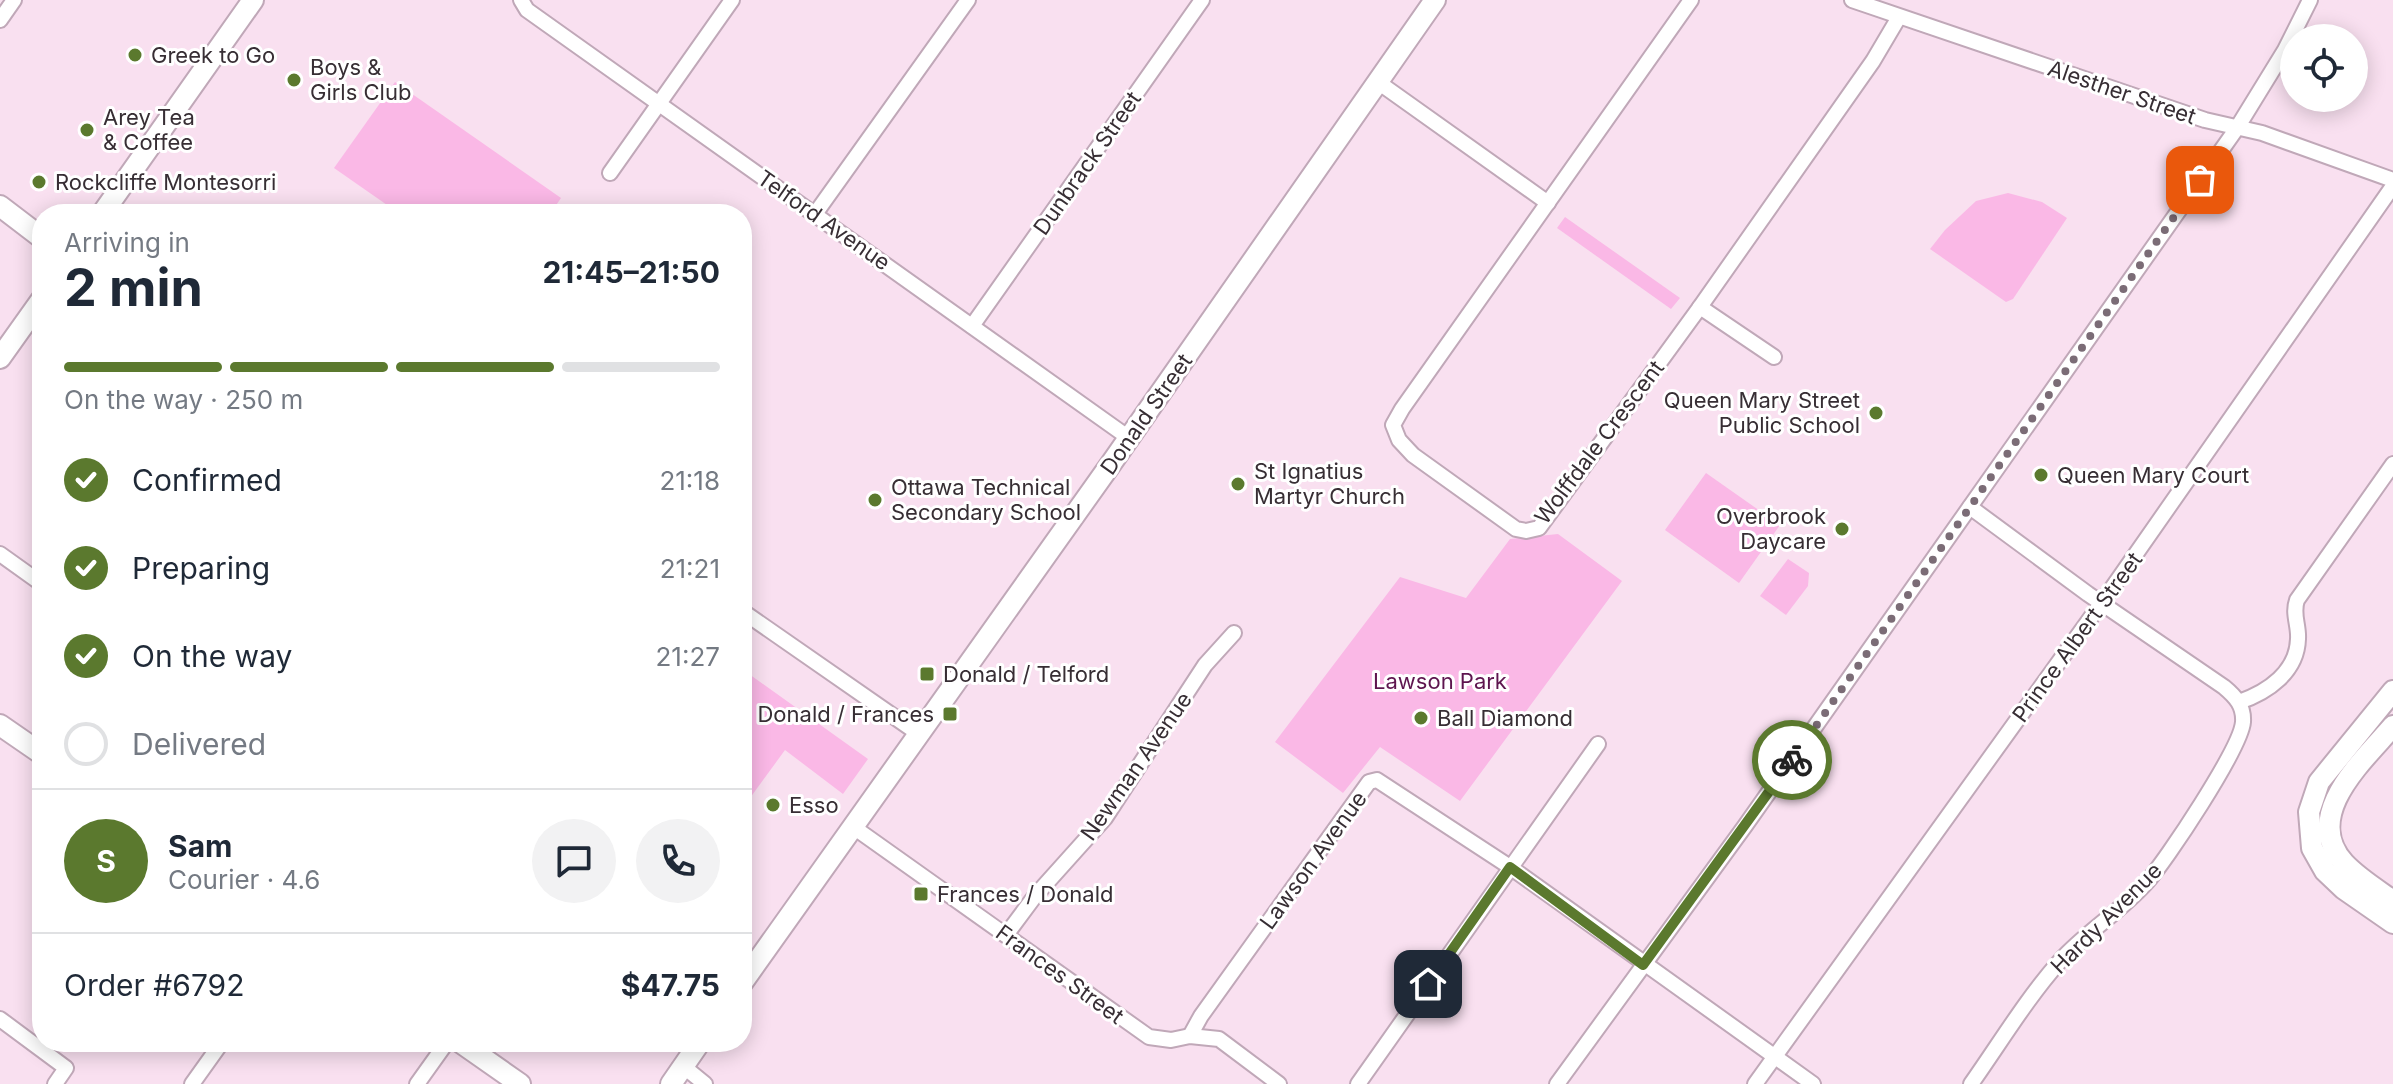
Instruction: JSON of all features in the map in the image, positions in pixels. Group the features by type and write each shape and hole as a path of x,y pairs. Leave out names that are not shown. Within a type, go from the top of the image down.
{"street":[{"path":"0,20 14,0"},
{"path":"109,204 253,0"},
{"name":"Telford Avenue","path":"521,0 527,10 1129,438"},
{"path":"610,173 732,0"},
{"path":"815,214 968,0"},
{"name":"Dunbrack Street","path":"972,326 1202,0"},
{"name":"Donald Street","path":"752,969 1435,0"},
{"name":"Wolffdale Crescent","path":"1691,0 1393,425 1399,440 1413,455 1516,529 1526,531 1539,528 1700,307 1873,61 1899,17"},
{"name":"Alesther Street","path":"1852,0 2205,120 2262,133 2393,183"},
{"path":"1557,1084 1745,826 2237,128 2285,50 2310,0"},
{"path":"1378,82 1548,203"},
{"name":"Prince Albert Street","path":"1755,1084 2102,602 2393,183"},
{"path":"0,206 32,230"},
{"path":"1700,307 1774,357"},
{"path":"0,358 32,313"},
{"path":"1970,507 2213,678 2239,702 2266,691 2292,662 2298,640 2294,614 2297,600 2393,464"},
{"path":"0,554 32,577"},
{"path":"752,618 919,734"},
{"name":"Newman Avenue","path":"1006,935 1035,896 1105,818 1205,665 1234,633"},
{"path":"2393,691 2319,782 2309,812 2312,848 2325,871 2344,889 2393,923"},
{"name":"Hardy Avenue","path":"1971,1084 2061,960 2128,901 2161,865 2238,740 2243,719 2239,702"},
{"path":"0,725 32,747"},
{"path":"2393,726 2339,792 2330,812 2329,823 2333,844 2342,860 2393,901"},
{"path":"1358,1084 1598,744"},
{"name":"Lawson Avenue","path":"1190,1036 1369,782 1377,780 1510,867"},
{"name":"Frances Street","path":"852,826 1149,1037 1219,1039 1279,1084"},
{"path":"1510,867 1813,1084"},
{"path":"0,1019 32,1043"},
{"path":"44,1052 66,1068 55,1084"},
{"path":"192,1084 215,1052"},
{"path":"417,1084 440,1052"},
{"path":"474,1052 520,1084"},
{"path":"671,1084 693,1052"},
{"path":"683,1066 705,1084"}],"green space":[{"path":"395,82 561,198 557,204 386,204 334,168"},
{"path":"2008,193 2042,202 2067,218 2013,299 2006,302 1930,249 1976,201"},
{"path":"1565,217 1680,298 1671,309 1557,228"},
{"path":"1706,473 1780,525 1739,583 1665,530"},
{"name":"Lawson Park","path":"1558,534 1622,581 1460,801 1380,747 1343,793 1275,742 1400,577 1466,598 1510,539"},
{"path":"1788,559 1809,573 1808,586 1786,615 1760,596"},
{"path":"752,676 868,759 843,794 785,750 752,795"}],"way so far":[{"path":"1792,760 2200,180"}],"place":[{"name":"Greek to Go","path":"135,55"},
{"name":"Boys & Girls Club","path":"294,80"},
{"name":"Arey Tea & Coffee","path":"87,130"},
{"name":"Rockcliffe Montesorri","path":"39,182"},
{"name":"Queen Mary Street Public School","path":"1876,413"},
{"name":"Queen Mary Court","path":"2041,475"},
{"name":"St Ignatius Martyr Church","path":"1238,484"},
{"name":"Ottawa Technical Secondary School","path":"875,500"},
{"name":"Overbrook Daycare","path":"1842,529"},
{"name":"Donald / Telford","path":"927,674"},
{"name":"Donald / Frances","path":"950,714"},
{"name":"Ball Diamond","path":"1421,718"},
{"name":"Esso","path":"773,805"},
{"name":"Frances / Donald","path":"921,894"}],"route":[{"path":"1428,984 1510,867 1643,965 1792,760"}]}
